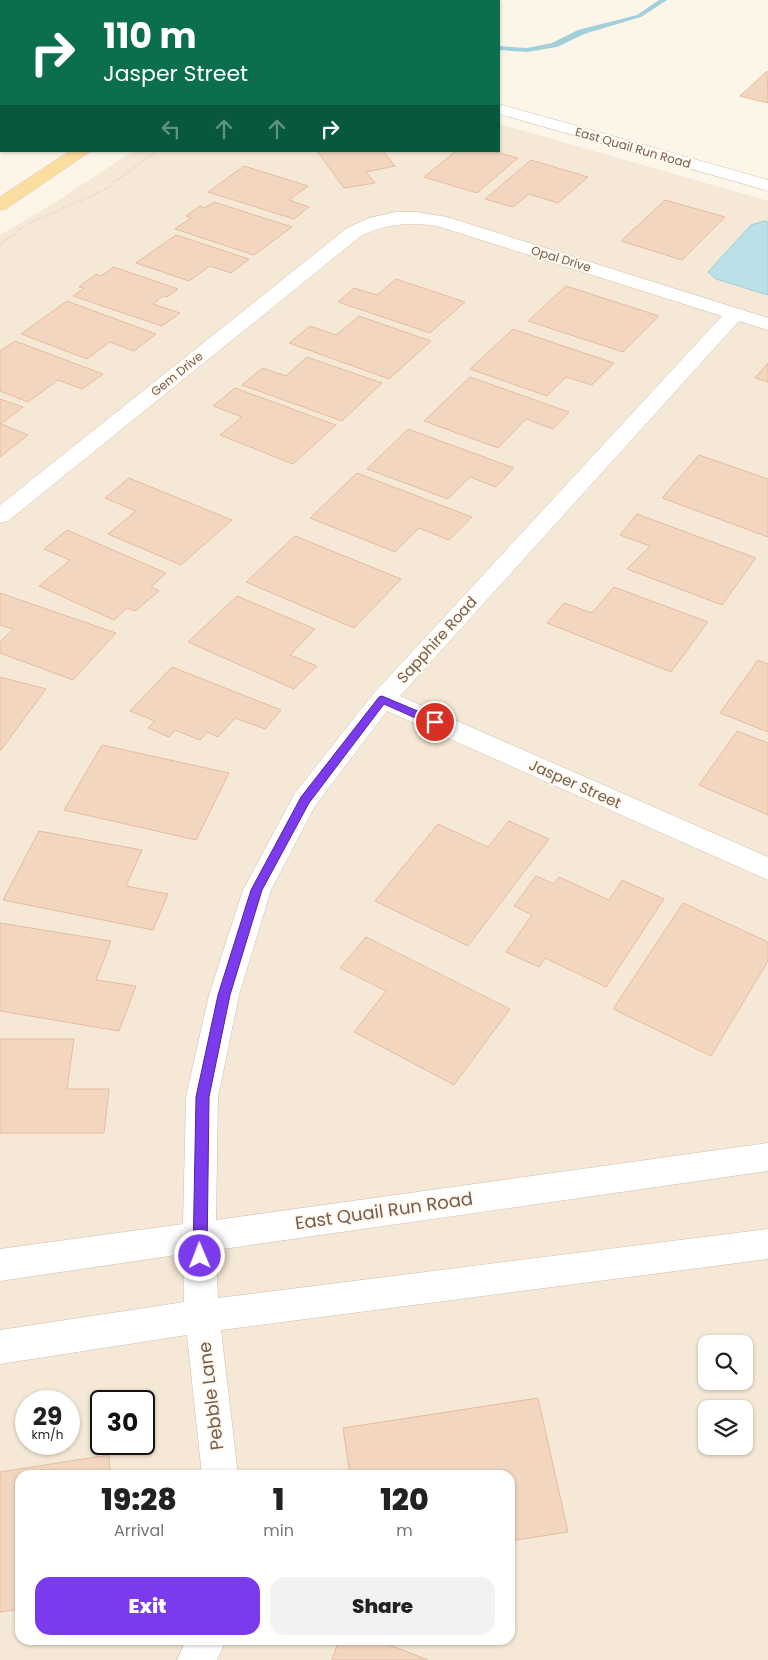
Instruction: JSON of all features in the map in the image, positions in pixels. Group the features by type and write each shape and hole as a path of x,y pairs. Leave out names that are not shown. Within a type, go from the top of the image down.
{"main road":[{"path":"0,204 80,152"}],"street":[{"name":"East Quail Run Road","path":"500,109 768,186"},
{"name":"Opal Drive","path":"354,232 373,222 390,217 408,216 440,221 768,324"},
{"name":"Gem Drive","path":"0,516 354,232"},
{"name":"Sapphire Road","path":"202,1316 199,1236 202,1097 224,995 256,890 305,800 382,699 736,314"},
{"name":"Jasper Street","path":"382,699 768,869"},
{"name":"East Quail Run Road","path":"0,1265 768,1157"},
{"path":"0,1347 202,1316 768,1244"},
{"name":"Pebble Lane","path":"202,1316 219,1470"},
{"path":"197,1660 204,1645"}],"path":[{"path":"0,245 26,225 44,215 104,190 155,152"}],"shaded area":[{"path":"500,124 768,201 768,1660 0,1660 0,235 54,203 131,152 500,152"}],"water":[{"path":"765,221 768,222 768,295 716,279 708,272 751,225"}],"building":[{"path":"767,71 768,103 740,96"},
{"path":"318,152 384,152 395,166 366,172 375,183 344,188"},
{"path":"455,152 497,152 518,158 477,193 424,177"},
{"path":"531,160 588,177 558,203 529,194 513,207 485,199"},
{"path":"244,166 308,186 289,200 309,207 294,219 208,192"},
{"path":"665,200 725,217 682,260 621,241"},
{"path":"214,202 292,227 254,255 175,229 191,218 186,216 200,206 205,208"},
{"path":"176,235 249,259 231,273 210,266 189,281 136,263"},
{"path":"114,267 178,289 167,297 163,296 153,304 180,313 162,326 73,296 84,288 79,287 96,274 101,276"},
{"path":"396,279 465,302 430,333 338,302 354,288 377,295"},
{"path":"566,286 659,316 623,352 528,321"},
{"path":"67,301 156,334 134,351 110,342 87,359 21,334"},
{"path":"359,316 431,341 389,379 289,343 310,326 336,335"},
{"path":"513,329 614,363 592,385 566,377 547,396 470,369"},
{"path":"15,341 103,374 82,389 58,380 28,402 0,391 0,351"},
{"path":"307,357 382,383 342,421 242,385 262,368 286,376"},
{"path":"768,363 768,382 755,378"},
{"path":"470,377 569,412 553,429 526,419 498,448 424,421"},
{"path":"235,388 336,425 293,464 220,435 242,417 213,406"},
{"path":"0,399 23,407 1,424 28,435 0,457"},
{"path":"408,429 514,468 496,487 470,477 448,499 367,469"},
{"path":"699,455 768,479 768,537 662,498"},
{"path":"357,473 472,517 449,540 419,528 395,552 310,518"},
{"path":"129,478 232,520 181,565 108,534 136,511 105,498"},
{"path":"637,514 756,558 722,605 627,569 650,546 620,535"},
{"path":"67,530 166,573 151,587 159,591 135,611 127,608 114,620 39,586 70,560 44,549"},
{"path":"295,536 401,579 354,628 246,582"},
{"path":"614,587 708,622 671,672 547,623 564,603 592,613"},
{"path":"0,593 116,633 73,680 0,653 0,642 13,629 0,625"},
{"path":"237,596 315,629 290,655 317,666 294,689 188,642"},
{"path":"758,660 768,664 768,732 720,713"},
{"path":"172,667 281,710 265,729 235,718 218,737 207,732 200,740 175,730 169,737 148,728 155,721 130,711"},
{"path":"0,677 46,689 1,750 0,750"},
{"path":"737,731 768,743 768,815 699,785"},
{"path":"102,745 229,773 196,840 64,810"},
{"path":"509,821 549,839 468,946 375,901 438,824 488,847"},
{"path":"39,831 142,850 126,886 168,894 153,930 3,900"},
{"path":"536,876 554,884 559,877 609,900 622,880 664,899 606,987 545,958 539,967 506,952 532,915 514,906"},
{"path":"683,903 768,942 768,961 711,1056 613,1009"},
{"path":"0,923 111,941 96,980 136,986 119,1031 0,1011"},
{"path":"366,937 510,1009 454,1085 354,1032 386,991 340,968"},
{"path":"0,1039 74,1039 67,1089 109,1089 104,1133 0,1133"},
{"path":"538,1398 568,1532 515,1540 515,1470 349,1470 343,1428"},
{"path":"109,1455 110,1470 15,1470 15,1610 0,1612 0,1472"},
{"path":"337,1645 390,1645 428,1660 332,1660"}],"waterway":[{"path":"500,48 527,50 554,45 581,32 639,16 664,0"}],"route":[{"path":"200,1256 202,1097 224,995 256,890 305,800 382,699 435,722"}]}
